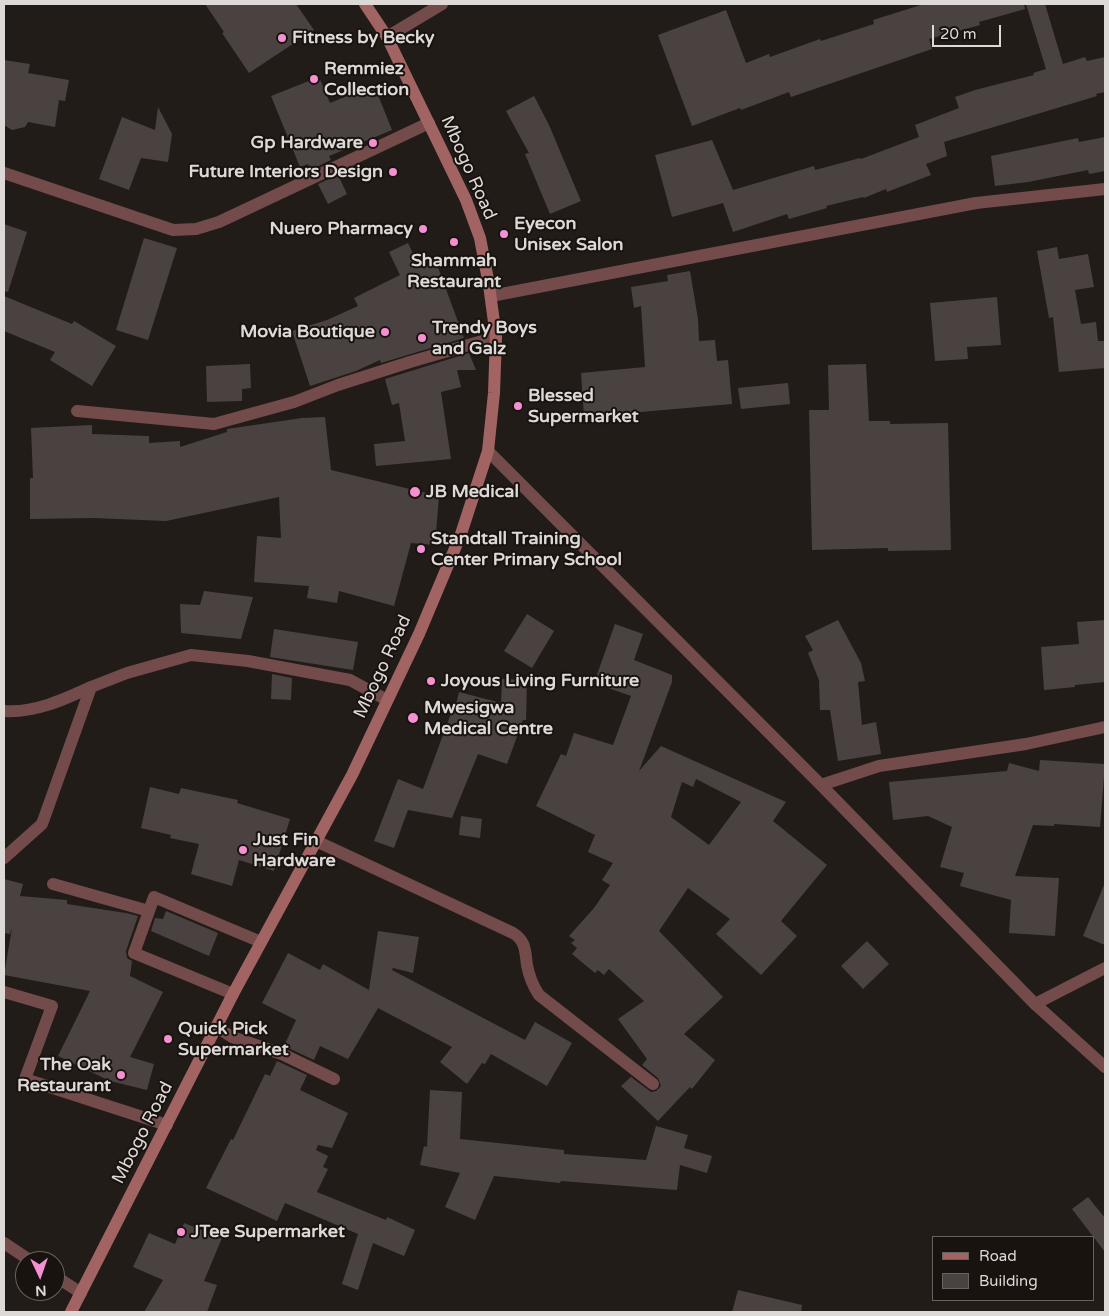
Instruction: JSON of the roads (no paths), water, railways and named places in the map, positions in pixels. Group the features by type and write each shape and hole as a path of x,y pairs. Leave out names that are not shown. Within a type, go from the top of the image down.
{"main road":[{"name":"Mbogo Road","path":"71,1312 233,994 352,775 419,634 461,534 488,451 494,393 496,337 491,296 480,238 466,200 387,37 365,4"}],"street":[{"path":"387,37 442,4"},
{"path":"4,173 173,230 196,229 219,222 429,123"},
{"path":"491,296 976,203 1105,189"},
{"path":"77,411 214,424 294,402 392,368 496,337"},
{"path":"488,451 1035,1004 1105,1067"},
{"path":"4,711 20,712 53,703 127,673 191,655 248,661 350,680 387,700"},
{"path":"4,858 42,824 91,687"},
{"path":"820,785 879,766 1026,744 1105,727"},
{"path":"316,841 504,928 520,938 524,944 527,966 533,986 539,996 653,1084"},
{"path":"53,884 149,911"},
{"path":"233,994 134,953 154,897 261,942"},
{"path":"1035,1004 1105,968"},
{"path":"4,992 52,1006 25,1079 167,1125"},
{"path":"216,1027 232,1036 282,1054 334,1079"},
{"path":"4,1244 15,1251"},
{"path":"65,1283 81,1293"}],"place":[{"name":"Fitness by Becky","path":"282,38"},
{"name":"Remmiez Collection","path":"314,79"},
{"name":"Gp Hardware","path":"373,143"},
{"name":"Future Interiors Design","path":"393,172"},
{"name":"Nuero Pharmacy","path":"423,229"},
{"name":"Eyecon Unisex Salon","path":"504,234"},
{"name":"Shammah Restaurant","path":"454,242"},
{"name":"Movia Boutique","path":"385,332"},
{"name":"Trendy Boys and Galz","path":"422,338"},
{"name":"Blessed Supermarket","path":"518,406"},
{"name":"JB Medical","path":"415,492"},
{"name":"Standtall Training Center Primary School","path":"421,549"},
{"name":"Joyous Living Furniture","path":"431,681"},
{"name":"Mwesigwa Medical Centre","path":"413,718"},
{"name":"Just Fin Hardware","path":"243,850"},
{"name":"Quick Pick Supermarket","path":"168,1039"},
{"name":"The Oak Restaurant","path":"121,1075"},
{"name":"JTee Supermarket","path":"181,1232"}]}
